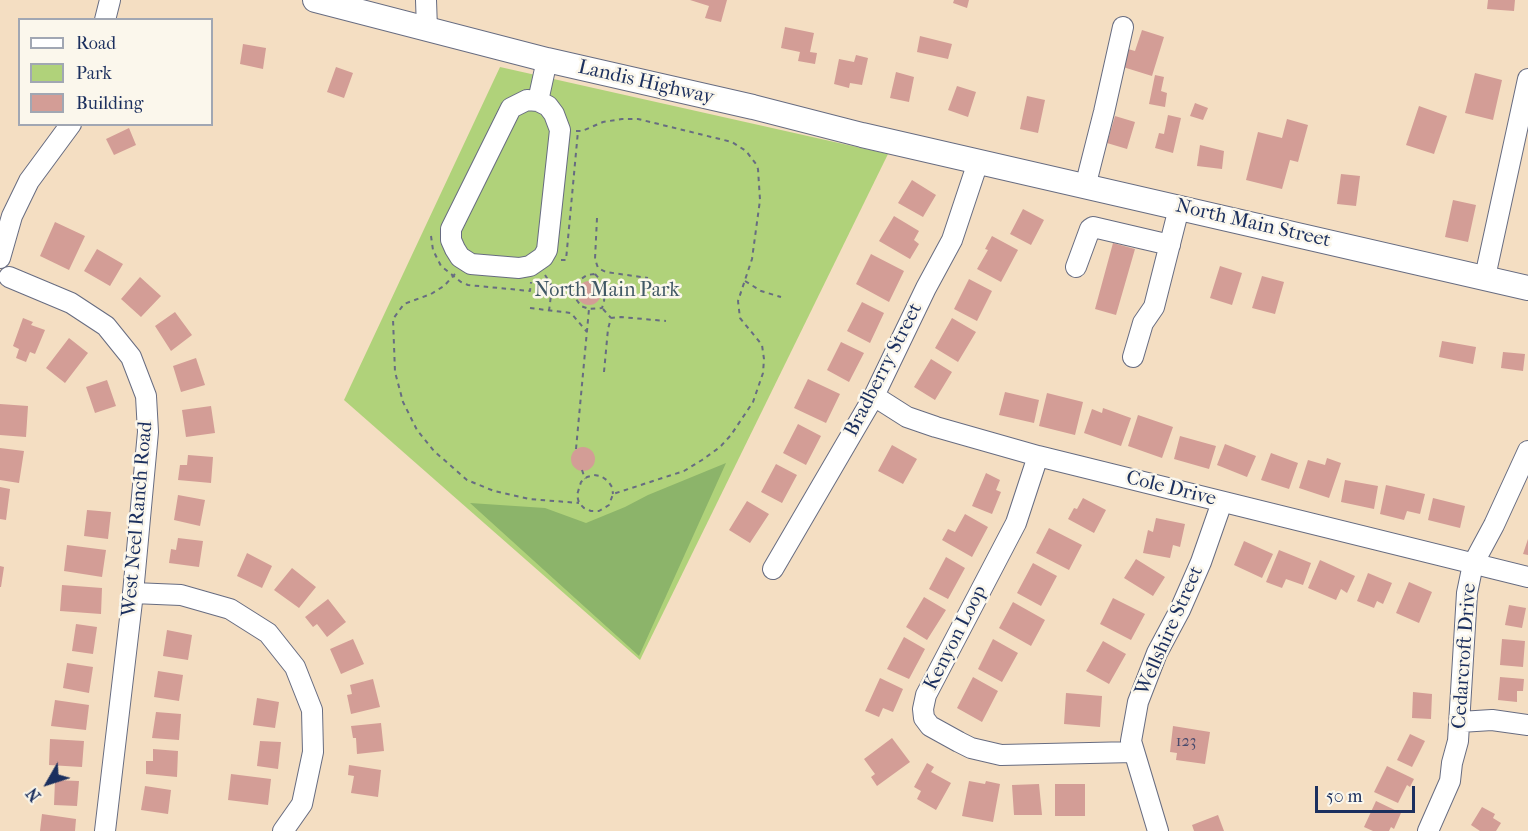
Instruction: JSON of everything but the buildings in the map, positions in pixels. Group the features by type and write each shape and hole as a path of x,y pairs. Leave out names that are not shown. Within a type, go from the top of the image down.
{"main road":[{"name":"Landis Highway","path":"315,0 547,60 730,101 978,162"},
{"name":"North Main Street","path":"978,162 1528,288"}],"street":[{"path":"106,18 110,0"},
{"path":"426,0 427,29"},
{"path":"1085,187 1123,27"},
{"path":"538,101 547,60"},
{"path":"1485,278 1528,79"},
{"path":"527,100 538,101 548,106 569,131 547,249 543,257 530,266 519,268 471,264 466,261 455,249 451,240 451,230 511,108 527,100"},
{"path":"2,270 12,216 29,181 70,126"},
{"name":"Bradberry Street","path":"773,569 874,396 952,240 978,162"},
{"path":"1133,357 1143,323 1154,307 1179,208"},
{"path":"1076,267 1090,229 1093,227 1170,245"},
{"name":"West Neel Ranch Road","path":"2,270 71,303 106,326 131,357 146,396 148,432 133,593 105,831"},
{"name":"Cole Drive","path":"874,396 908,417 1038,456 1528,576"},
{"name":"Cedarcroft Drive","path":"1428,831 1450,782 1458,741 1466,603 1473,564 1494,525 1528,451"},
{"name":"Kenyon Loop","path":"1038,456 1016,523 926,695 924,718 930,726 971,748 1001,755 1134,752"},
{"name":"Wellshire Street","path":"1158,831 1131,741 1138,702 1158,652 1201,562 1222,502"},
{"path":"133,593 181,594 230,609 268,633 295,668 312,710 313,752 302,804 283,831"},
{"path":"1460,722 1492,720 1528,725"}],"path":[{"path":"554,259 566,260 569,131 603,122 638,119 732,142 746,152 756,164 759,200 752,259 738,301 740,318 762,345 763,373 753,402 731,435 720,447 702,460 684,471 613,494"},
{"path":"595,274 598,268 595,259 597,218"},
{"path":"431,236 433,250 441,266 453,277 468,285 530,291 531,277"},
{"path":"466,261 444,286 431,294 404,304 393,319 395,372 403,402 417,430 434,451 467,480 494,491 530,499 579,502"},
{"path":"598,268 606,272 648,278"},
{"path":"542,270 552,286 549,311"},
{"path":"552,286 568,288 587,275 595,274"},
{"path":"595,274 604,285 602,308 611,318 666,321"},
{"path":"744,281 761,291 781,297"},
{"path":"568,288 581,306 589,309 602,308"},
{"path":"530,308 572,314 587,332"},
{"path":"576,449 589,309"},
{"path":"604,372 611,318"},
{"path":"582,470 585,479"},
{"path":"594,475 608,480 613,494 609,505 599,511 591,511 579,502 578,488 585,479 594,475"}],"green space":[{"name":"North Main Park","path":"500,67 888,154 640,660 344,400"},
{"path":"726,463 639,656 470,503 545,508 586,523"}]}
